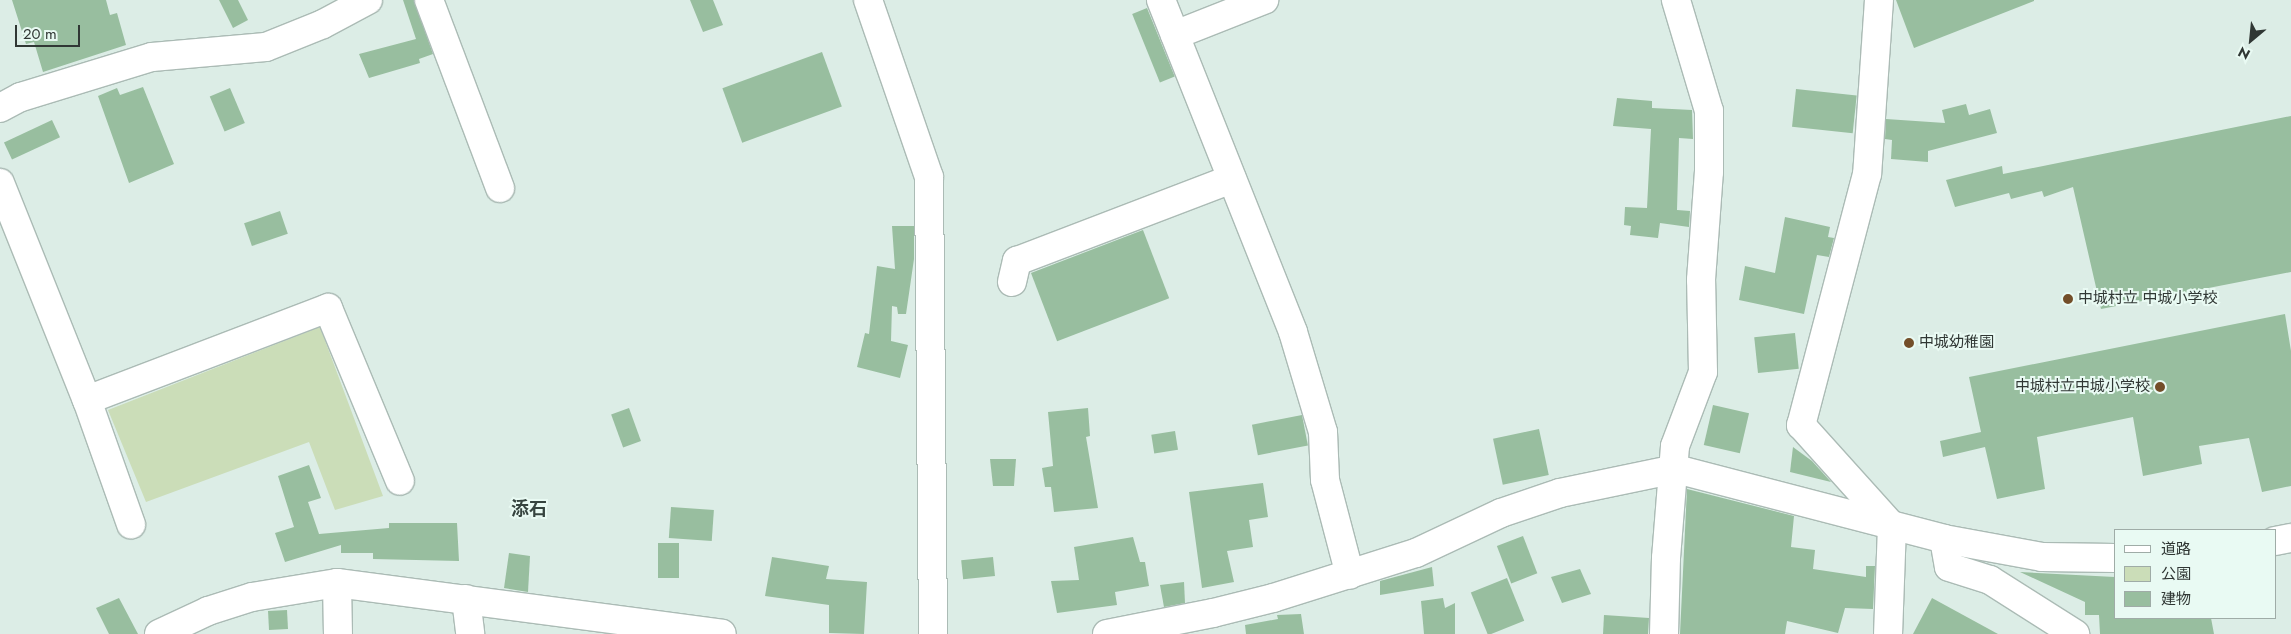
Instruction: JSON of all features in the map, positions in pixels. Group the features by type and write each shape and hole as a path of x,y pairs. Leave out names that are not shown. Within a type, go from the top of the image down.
{"street":[{"path":"0,108 21,97 152,57 266,47 323,24 368,0"},
{"path":"429,0 500,188"},
{"path":"868,0 929,177 933,634"},
{"path":"1161,0 1293,332 1323,432 1325,480 1350,575"},
{"path":"1175,35 1264,0"},
{"path":"1664,634 1666,558 1676,469 1675,446 1703,372 1701,280 1709,172 1709,111 1676,0"},
{"path":"1879,0 1866,174 1801,425 1892,526 1888,634"},
{"path":"1012,282 1017,261 1232,180"},
{"path":"0,183 87,400 131,524"},
{"path":"87,400 328,308 400,481"},
{"path":"1113,634 1213,613 1350,575 1416,553 1501,513 1560,493 1676,469 1944,539 2042,557 2114,558"},
{"path":"2276,541 2291,538"},
{"path":"1944,539 1949,567 1990,580 2075,634"},
{"path":"337,583 338,634"},
{"path":"164,633 208,611 252,597 337,583 466,598 722,634"},
{"path":"466,598 470,634"}],"green space":[{"path":"320,327 383,496 335,510 309,442 146,502 108,410"}],"building":[{"path":"12,0 106,0 110,15 117,13 126,45 43,72 34,42 26,44"},
{"path":"219,0 238,0 248,20 233,28"},
{"path":"403,0 414,0 433,54 419,59 420,63 369,78 359,54 416,39"},
{"path":"690,0 713,0 723,25 703,32"},
{"path":"1896,0 2034,0 2034,1 1914,48"},
{"path":"1147,8 1175,77 1160,83 1132,14"},
{"path":"822,52 842,107 742,143 722,88"},
{"path":"143,87 174,164 129,183 98,96 117,88 120,95"},
{"path":"230,88 245,123 225,132 210,97"},
{"path":"1796,89 1857,95 1853,133 1792,127"},
{"path":"1617,98 1652,101 1652,108 1692,110 1693,139 1679,138 1677,210 1690,211 1689,227 1660,223 1658,238 1630,235 1631,226 1624,225 1625,207 1647,208 1651,129 1613,126"},
{"path":"1966,104 1969,115 1990,109 1997,133 1928,151 1928,162 1891,159 1892,140 1885,139 1886,119 1945,123 1942,110"},
{"path":"2291,116 2291,272 2101,309 2073,187 2044,197 2042,191 2011,199 2009,193 1955,207 1946,180 2002,166 2003,174"},
{"path":"52,120 60,137 12,160 4,142"},
{"path":"280,211 288,234 252,246 244,223"},
{"path":"1785,217 1830,227 1828,237 1834,238 1829,257 1817,255 1804,314 1739,300 1745,266 1775,273"},
{"path":"892,226 914,226 914,259 906,314 898,314 897,307 892,306 891,341 908,345 900,378 857,367 865,333 869,334 877,266 895,269"},
{"path":"1143,230 1169,298 1057,341 1031,273"},
{"path":"2285,314 2291,351 2291,486 2262,492 2249,438 2199,446 2202,464 2143,476 2133,417 2037,437 2045,489 1997,499 1985,447 1943,457 1940,441 1981,432 1969,377"},
{"path":"1795,333 1799,369 1758,373 1754,337"},
{"path":"1713,405 1749,413 1740,453 1704,445"},
{"path":"629,408 641,441 623,447 611,414"},
{"path":"1088,408 1090,436 1086,437 1098,508 1054,512 1051,487 1045,487 1042,468 1053,466 1048,412"},
{"path":"1302,415 1308,445 1258,455 1252,425"},
{"path":"1539,429 1549,475 1503,485 1493,439"},
{"path":"1175,431 1178,450 1154,454 1151,435"},
{"path":"1793,447 1812,461 1831,482 1790,472"},
{"path":"990,459 1016,459 1014,486 993,486"},
{"path":"309,465 321,498 308,502 319,534 389,528 389,523 457,523 459,561 373,559 373,553 341,553 341,545 285,562 275,533 294,527 278,476"},
{"path":"1263,483 1268,517 1249,520 1253,547 1227,551 1234,582 1202,588 1189,492"},
{"path":"1687,489 1794,516 1791,547 1815,550 1813,569 1866,577 1866,566 1875,566 1873,609 1845,608 1838,633 1787,621 1785,634 1680,634"},
{"path":"671,507 714,510 712,541 669,538"},
{"path":"1523,536 1537,573 1511,583 1497,546"},
{"path":"1133,537 1140,562 1145,562 1149,586 1115,592 1117,605 1057,613 1051,581 1079,580 1074,547"},
{"path":"658,543 679,543 679,578 658,578"},
{"path":"509,553 530,556 528,592 504,588"},
{"path":"772,557 829,566 826,579 867,582 864,634 829,633 829,605 765,596"},
{"path":"993,557 995,576 963,579 961,560"},
{"path":"1432,567 1434,586 1380,595 1380,581"},
{"path":"1580,569 1591,594 1562,603 1551,577"},
{"path":"2020,572 2114,577 2114,619 2211,619 2214,634 2100,634 2099,615 2085,615 2085,602"},
{"path":"1507,578 1524,621 1488,634 1471,593"},
{"path":"1184,582 1185,603 1164,607 1160,585"},
{"path":"119,598 138,634 109,634 96,608"},
{"path":"1443,598 1445,608 1455,603 1455,634 1424,634 1421,601"},
{"path":"1932,598 1998,634 1913,634"},
{"path":"287,610 288,629 269,630 268,611"},
{"path":"1301,614 1304,634 1246,634 1245,625 1278,619 1277,615"},
{"path":"1604,615 1649,618 1648,634 1603,634"}],"place":[{"name":"中城村立 中城小学校","path":"2068,299"},
{"name":"中城幼稚園","path":"1909,343"},
{"name":"中城村立中城小学校","path":"2160,387"}],"district":[{"name":"添石","path":"529,509"}]}
